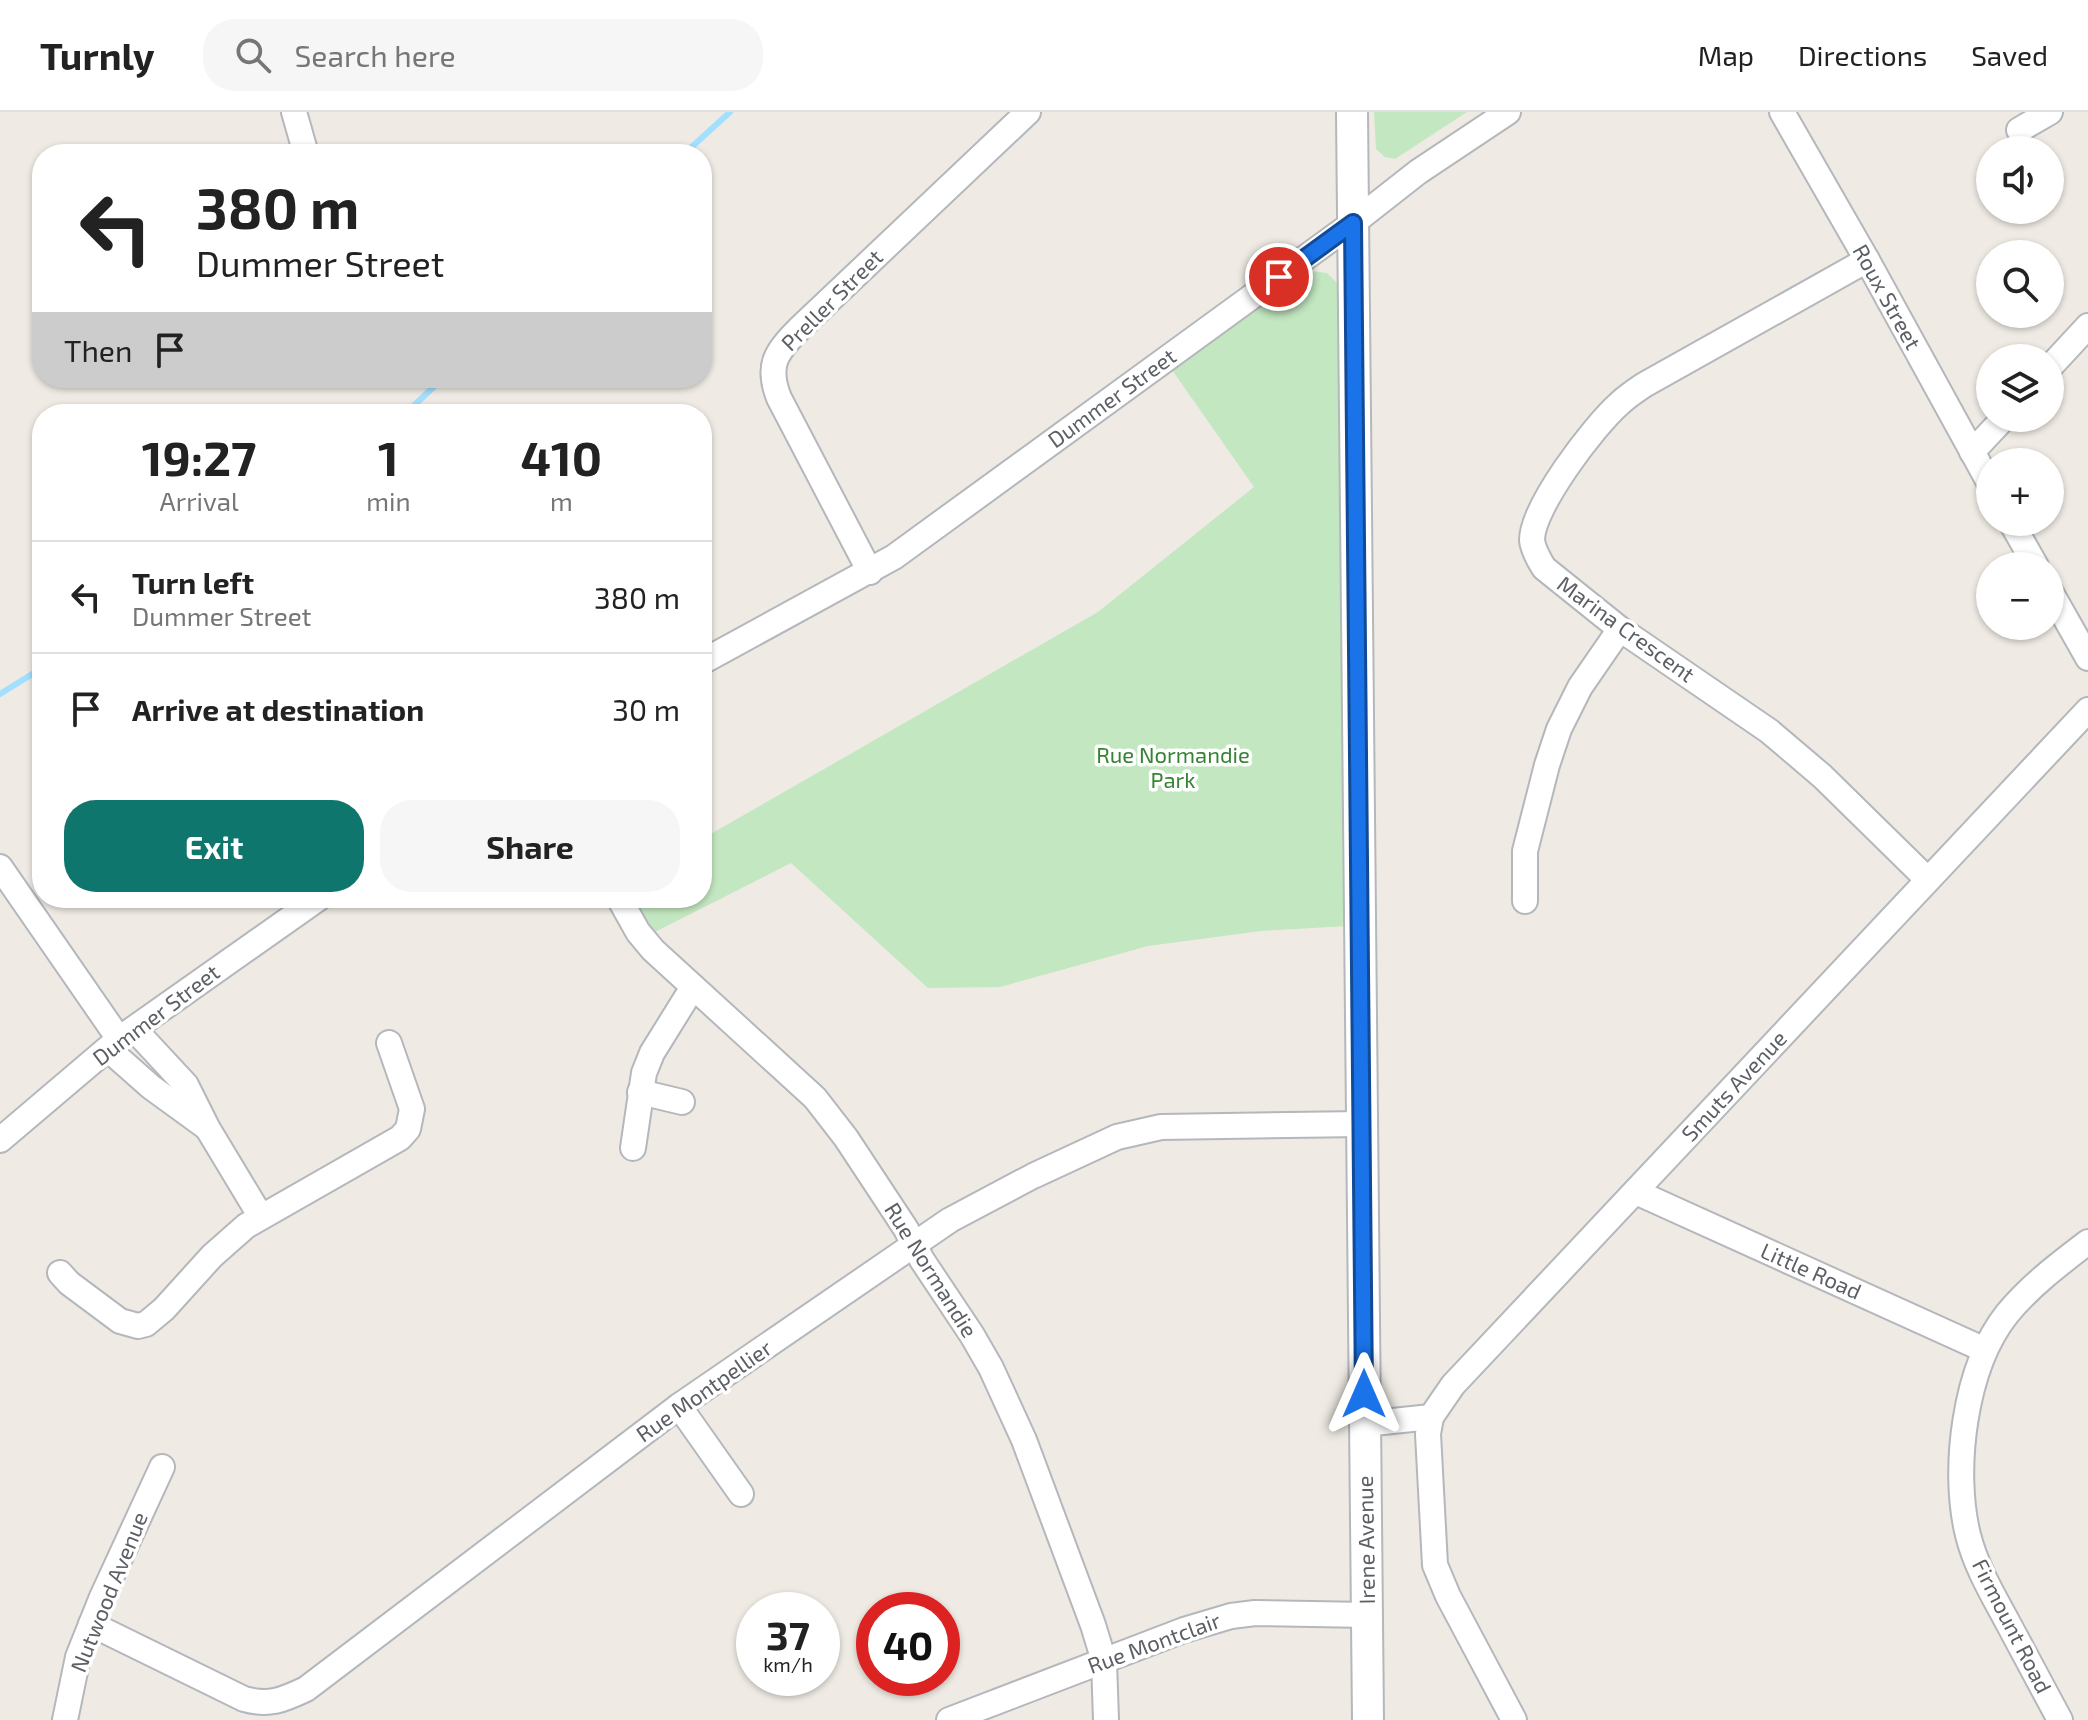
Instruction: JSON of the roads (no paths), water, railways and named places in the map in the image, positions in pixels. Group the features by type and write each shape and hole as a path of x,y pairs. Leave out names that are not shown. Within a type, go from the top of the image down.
{"street":[{"path":"294,112 303,144"},
{"name":"Preller Street","path":"870,572 779,398 772,376 775,360 800,328 1028,112"},
{"name":"Irene Avenue","path":"1352,112 1368,1720"},
{"name":"Dummer Street","path":"712,657 870,572 1353,223 1418,172 1508,112"},
{"name":"Roux Street","path":"1782,112 1976,459"},
{"path":"2019,130 2050,112"},
{"name":"Marina Crescent","path":"1867,260 1644,385 1621,401 1606,416 1544,502 1532,539 1536,557 1544,568 1620,629 1769,731 1822,776 1927,879"},
{"path":"2064,352 2088,326"},
{"path":"1972,452 1991,432"},
{"path":"2064,616 2088,658"},
{"path":"1525,901 1525,851 1555,741 1580,687 1620,629"},
{"name":"Smuts Avenue","path":"1431,1417 1453,1385 2088,710"},
{"path":"0,867 151,1087 208,1129 261,1217"},
{"name":"Dummer Street","path":"0,1140 120,1039 305,908"},
{"name":"Rue Normandie","path":"625,908 645,941 815,1098 846,1138 972,1335 1003,1393 1029,1454 1104,1661 1106,1720"},
{"path":"633,1148 640,1092 652,1053 693,987"},
{"path":"60,1273 120,1321 138,1326 154,1319 230,1239 261,1217 400,1138 408,1129 412,1109 389,1043"},
{"path":"640,1092 682,1102"},
{"name":"Rue Montpellier","path":"91,1624 244,1699 271,1703 285,1700 306,1689 679,1406 950,1220 1033,1176 1137,1130 1362,1124"},
{"name":"Little Road","path":"1636,1192 1985,1350"},
{"name":"Firmount Road","path":"2060,1720 1985,1581 1969,1537 1961,1495 1961,1448 1968,1408 1985,1350 2005,1316 2039,1279 2088,1242"},
{"path":"679,1406 741,1494"},
{"path":"1364,1424 1431,1417 1428,1434 1435,1565 1448,1596 1514,1720"},
{"name":"Nutwood Avenue","path":"65,1720 78,1657 162,1467"},
{"name":"Rue Montclair","path":"949,1720 1184,1630 1231,1616 1255,1613 1368,1615"}],"waterway":[{"path":"695,144 730,112"},
{"path":"416,404 432,388"},
{"path":"0,694 32,674"}],"park label":[{"name":"Rue Normandie Park","path":"1173,768"}]}
